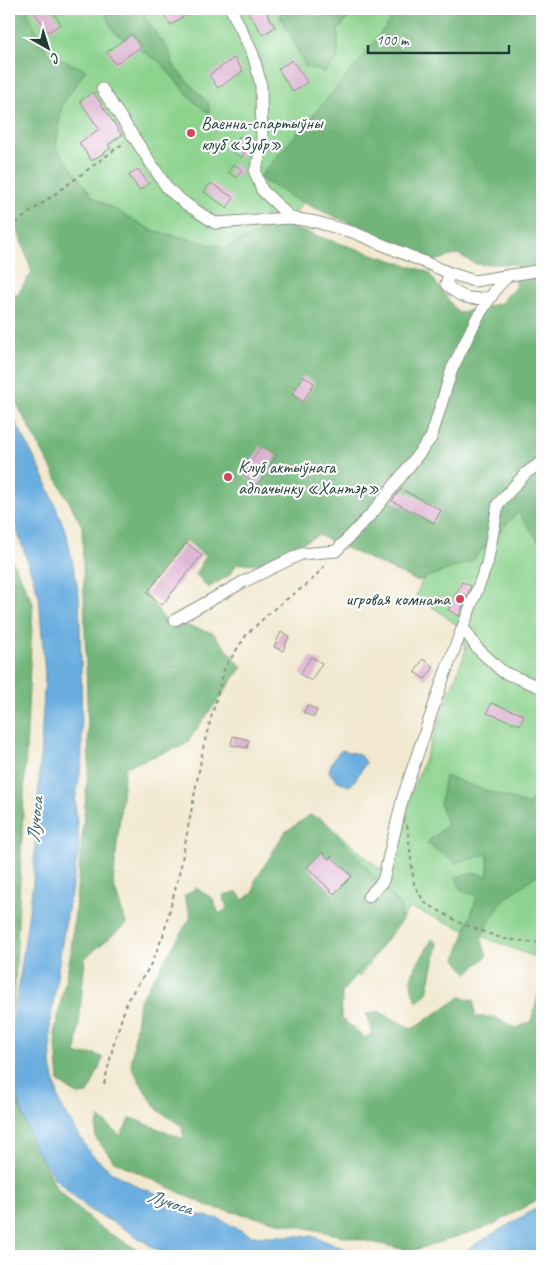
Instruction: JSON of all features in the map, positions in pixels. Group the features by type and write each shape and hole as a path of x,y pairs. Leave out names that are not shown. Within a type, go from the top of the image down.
{"street":[{"path":"231,9 253,54 261,85 262,147 254,172 262,190 291,218"},
{"path":"102,89 168,189 186,204 215,223 291,218 316,222 355,234 450,273 474,280 542,270"},
{"path":"450,273 446,284 454,292 475,300 491,297"},
{"path":"175,620 243,582 301,554 336,551 374,510 431,438 452,369 477,318 508,275"},
{"path":"368,897 383,881 404,798 444,676 487,564 498,504 526,473 542,462"},
{"path":"463,627 477,648 503,672 542,688"}],"path":[{"path":"9,228 133,136"},
{"path":"104,1084 128,999 149,968 164,936 180,870 204,744 225,667 247,634 275,608 310,582 336,551"},
{"path":"407,826 414,884 424,902 460,924 504,939 542,943"},
{"path":"9,1244 19,1256"}],"green space":[{"name":"Ваенна-спартыўны клуб «Зубр»","path":"9,9 426,9 267,258 146,243 62,176"},
{"path":"9,9 26,9 47,53 86,70 62,105 56,147 93,197 151,230 226,248 277,223 428,272 458,313 501,303 516,286 517,264 476,264 458,254 434,261 295,199 259,178 361,59 399,9 542,9 542,546 518,512 472,561 417,581 318,535 265,563 237,564 228,576 208,588 196,574 205,556 186,540 144,591 164,619 213,633 242,667 185,745 125,767 113,883 126,924 85,958 76,1055 95,1054 103,1058 88,1094 78,1095 59,1082 55,1030 71,953 89,763 82,526 9,389 9,292 17,295 32,272 18,231 9,219"},
{"path":"103,9 150,9 144,17 168,49 175,68 209,104 209,113 194,102 161,63 114,32"},
{"path":"280,9 354,9 338,31 338,59 325,72 306,67 280,16"},
{"path":"542,416 542,960 410,908 359,977 264,888 319,817 382,871 466,650 457,625 416,595 475,454"},
{"path":"9,554 33,603 14,1004 9,1023"},
{"path":"445,776 529,805 542,779 542,871 502,901 481,937 487,956 467,973 456,959 477,897 460,889 456,877 474,872 488,877 488,854 455,863 427,843 447,825 440,804"},
{"path":"310,815 327,823 400,905 402,920 342,992 341,1018 365,1038 373,1033 366,1014 378,1011 412,1029 461,997 474,1000 475,1017 494,1017 516,1028 531,1022 542,982 542,1197 493,1225 412,1251 210,1207 114,1161 95,1137 99,1117 120,1136 131,1118 184,1139 182,1126 158,1110 131,1066 139,1002 191,917 184,896 196,888 213,899 219,914 227,909 223,895 237,892 243,900 254,892 255,881 285,832"},
{"path":"432,939 438,944 427,993 417,1002 411,983 412,976 414,969"},
{"path":"9,1081 38,1153 57,1189 97,1226 148,1256 9,1256"}],"water":[{"path":"9,409 43,475 67,535 79,595 82,763 75,801 79,848 62,942 50,1025 51,1066 60,1104 90,1153 112,1172 140,1188 163,1195 179,1211 219,1219 252,1236 312,1236 345,1249 385,1256 171,1256 91,1211 55,1179 33,1145 9,1072 9,1035 16,1005 33,883 45,675 39,596 9,506"},
{"path":"342,750 359,755 366,763 349,786 336,780 329,772 333,760"},
{"path":"542,1205 542,1252 535,1256 436,1256 466,1250"}],"building":[{"path":"32,9 51,9 61,24 48,32"},
{"path":"167,9 194,9 171,25 162,12"},
{"path":"246,9 275,9 267,14 275,27 263,35"},
{"path":"132,34 141,47 115,64 107,52"},
{"path":"234,58 243,71 218,88 209,75"},
{"path":"292,60 307,82 293,92 278,69"},
{"path":"93,92 122,135 108,145 111,148 92,161 79,143 99,129 80,101"},
{"path":"239,136 250,144 241,158 230,150"},
{"path":"233,164 242,169 237,178 228,172"},
{"path":"138,169 149,184 139,190 129,175"},
{"path":"211,183 234,198 227,208 204,192"},
{"path":"303,376 314,383 303,402 292,395"},
{"path":"261,446 277,455 258,485 243,475"},
{"path":"401,489 441,510 434,523 392,501"},
{"path":"186,543 202,555 162,605 147,593"},
{"name":"игровая комната","path":"462,582 471,586 459,616 448,610"},
{"path":"281,632 289,636 283,651 274,647"},
{"path":"311,657 322,663 311,681 300,674"},
{"path":"423,659 434,667 425,679 415,672"},
{"path":"491,703 524,715 520,725 487,713"},
{"path":"307,705 317,710 314,717 304,713"},
{"path":"233,736 249,740 247,748 231,745"},
{"path":"322,852 329,859 331,856 352,876 334,894 307,867"}],"place":[{"name":"Ваенна-спартыўны клуб «Зубр»","path":"191,133"},
{"name":"Клуб актыўнага адпачынку «Хантэр»","path":"228,477"},
{"name":"игровая комната","path":"460,599"}],"water label":[{"name":"Лучоса","path":"34,820"},
{"name":"Лучоса","path":"170,1201"}]}
